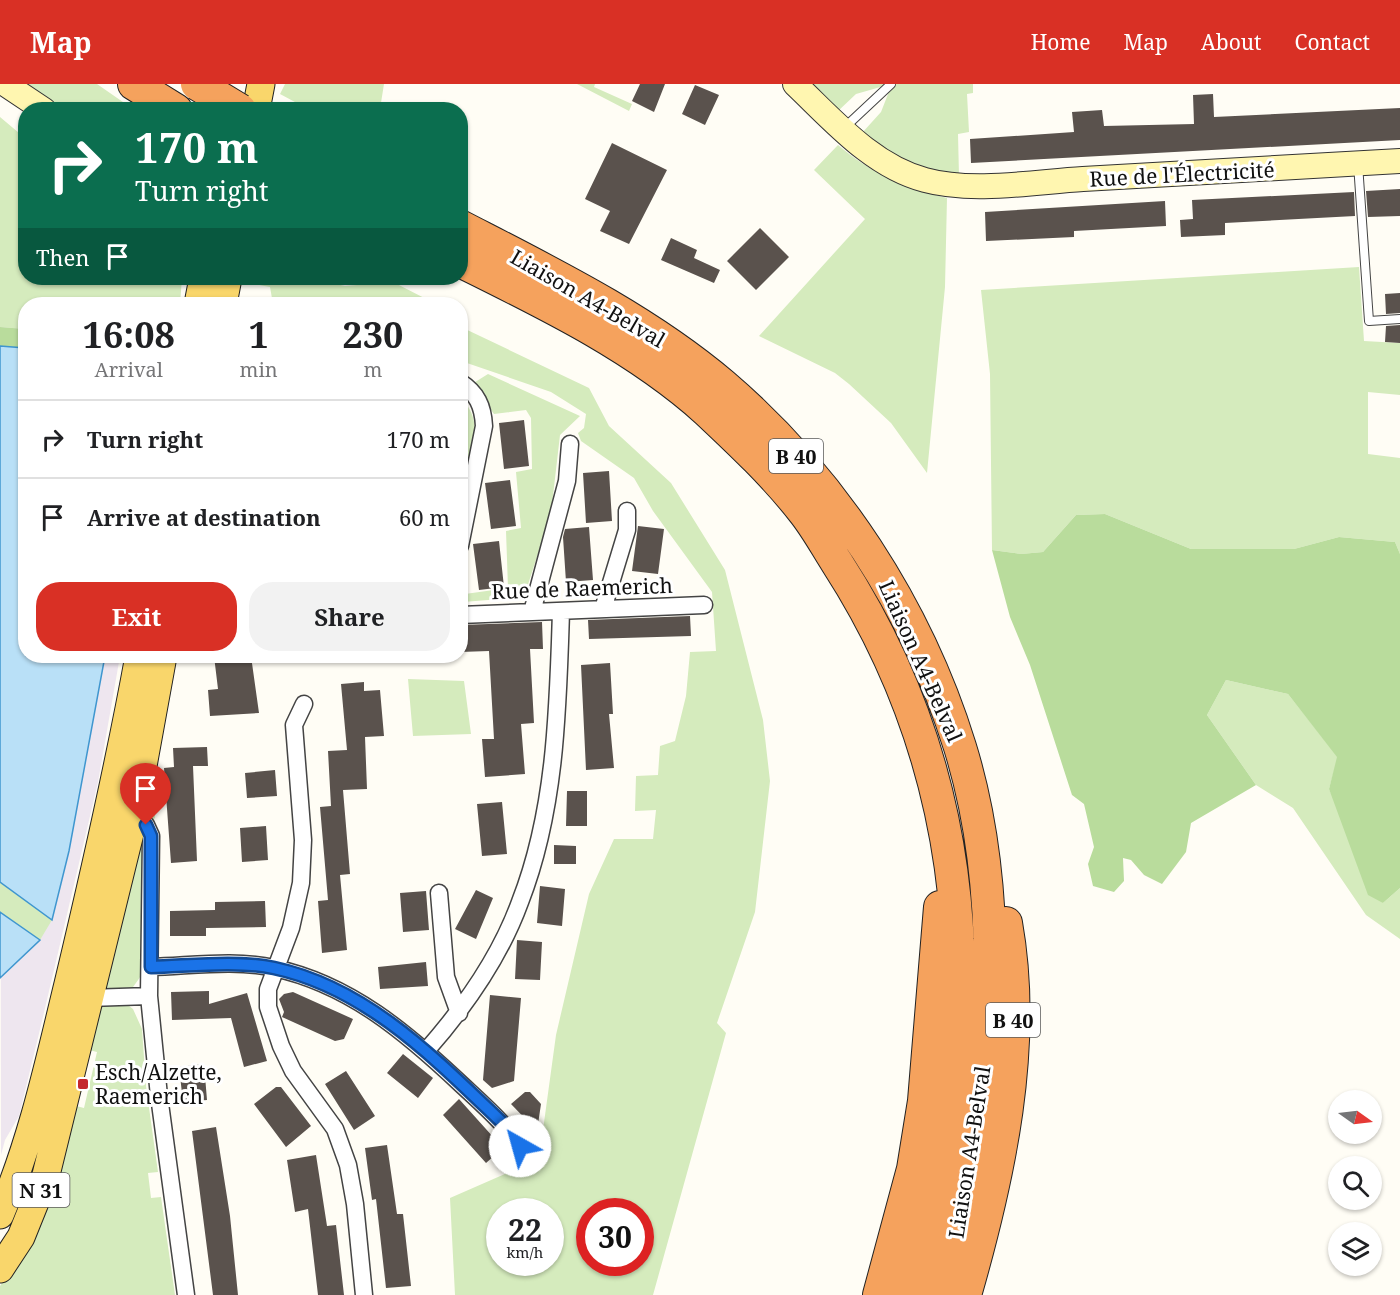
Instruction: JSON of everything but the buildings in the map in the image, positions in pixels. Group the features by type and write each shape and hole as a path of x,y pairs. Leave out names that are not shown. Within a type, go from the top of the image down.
{"highway":[{"path":"134,84 163,102"},
{"path":"197,84 252,101"},
{"name":"Liaison A4-Belval","path":"468,230 629,317 729,390 812,474 850,524 903,611 939,692 960,748 977,829 987,896 989,1014 982,1089 969,1183 940,1295"},
{"name":"Liaison A4-Belval","path":"474,267 568,316 674,385 705,410 775,478 803,511 861,601 905,690 925,745 952,864 958,935 959,1003 938,1180 908,1295"},
{"name":"B 40","path":"879,1295 913,1169 924,1101 932,1014 940,905 938,865 925,788 925,745"},
{"name":"B 40","path":"960,748 986,811 1009,939 1014,1004 1004,1123 990,1200 966,1295"}],"main road":[{"path":"5,84 32,102"},
{"path":"217,102 223,84"},
{"path":"235,84 252,101"},
{"name":"Rue de l'Électricité","path":"795,84 860,145 896,168 923,180 964,186 1400,161"},
{"path":"0,96 18,110"},
{"name":"N 31","path":"0,1215 10,1192 40,1097 114,790 138,663"},
{"name":"N 31","path":"0,1269 21,1237 46,1175 133,821 162,663"}],"street":[{"path":"468,388 474,392 483,409 484,426 468,506"},
{"path":"532,612 567,481 570,444"},
{"path":"603,609 627,530 627,511"},
{"name":"Rue de Raemerich","path":"468,615 704,606"},
{"path":"426,1051 459,1013 507,931 521,902 548,795 557,726 561,611"},
{"path":"304,704 294,725 303,840 301,883 291,928 268,989 268,1007 281,1046 293,1071 335,1129 348,1165 355,1204 364,1295"},
{"path":"133,821 146,825 151,836 149,996 159,1095 186,1295"},
{"path":"439,893 446,977 459,1013"},
{"path":"151,967 247,965 275,968 330,987 375,1010 426,1051 512,1132 529,1160"},
{"path":"89,998 149,996"}],"lane":[{"path":"843,130 891,84"},
{"path":"1358,164 1369,321 1400,319"}],"shaded area":[{"path":"0,327 18,328 18,663 119,663 98,782 42,1021 19,1116 5,1140 1,1155"}],"green space":[{"path":"22,84 97,84 123,102 54,102"},
{"path":"285,84 384,84 381,102 295,102 280,94"},
{"path":"577,84 595,84 594,87 632,104 629,111"},
{"path":"808,84 891,84 856,94 837,112"},
{"path":"892,84 973,84 973,93 967,94 969,132 958,134 959,176 908,162 862,133 881,112"},
{"path":"0,117 18,132 18,285 181,285 181,297 18,297 18,328 0,327"},
{"path":"838,145 863,164 889,178 947,198 945,287 927,473 891,423 849,384 835,373 759,336 865,219 814,170"},
{"path":"1359,267 1364,341 1400,343 1400,395 1368,392 1368,454 1400,458 1400,554 1395,542 1339,537 1294,549 1191,549 1105,514 1076,515 1043,552 1021,554 992,550 990,374 981,290"},
{"path":"260,285 399,285 422,297 272,297 270,287"},
{"path":"0,327 18,328 18,347 0,346"},
{"path":"468,330 589,388 609,426 671,483 725,570 763,720 770,781 755,912 717,1023 726,1033 653,1295 455,1295 450,1198 539,1159 556,1035 589,894 614,839 653,839 656,810 635,811 636,776 658,775 660,746 675,741 686,696 690,652 716,651 712,592 653,511 634,478 581,441 578,433 584,428 586,414 551,392 468,363"},
{"path":"488,374 580,416 560,435 551,513 524,597 468,602 468,594 508,588 506,531 521,528 516,472 532,469 531,418 526,410 494,414 472,384"},
{"path":"468,407 474,422 475,436 468,479"},
{"path":"1105,514 1191,549 1294,549 1339,537 1395,542 1400,554 1400,888 1383,903 1368,895 1329,789 1337,757 1288,694 1226,680 1207,715 1256,785 1191,823 1186,852 1162,884 1144,875 1131,860 1123,858 1124,881 1114,892 1093,886 1088,864 1094,847 1084,804 1072,795 1030,665 1010,617 992,550 1021,554 1043,552 1076,515"},
{"path":"408,679 464,681 471,734 413,736"},
{"path":"1226,680 1288,694 1338,757 1329,789 1383,903 1400,888 1400,939 1366,915 1293,808 1256,785 1207,715"},
{"path":"147,786 155,788 155,818 146,825 145,967 124,1002 133,1009 142,1029 146,1086 158,1172 148,1173 151,1198 161,1197 175,1295 0,1295 0,1286 21,1256 72,1105 84,1108 97,1052 85,1049 93,1016 110,998 101,985"},
{"path":"0,882 52,920 40,940 0,912"}],"water":[{"path":"0,346 18,347 18,663 104,663 69,851 52,920 0,882"},
{"path":"0,912 40,940 0,978"}],"place":[{"name":"Esch/Alzette, Raemerich","path":"83,1084"}],"route":[{"path":"146,825 151,836 151,967 247,965 275,968 330,987 375,1010 426,1051 512,1132 520,1146"}]}
